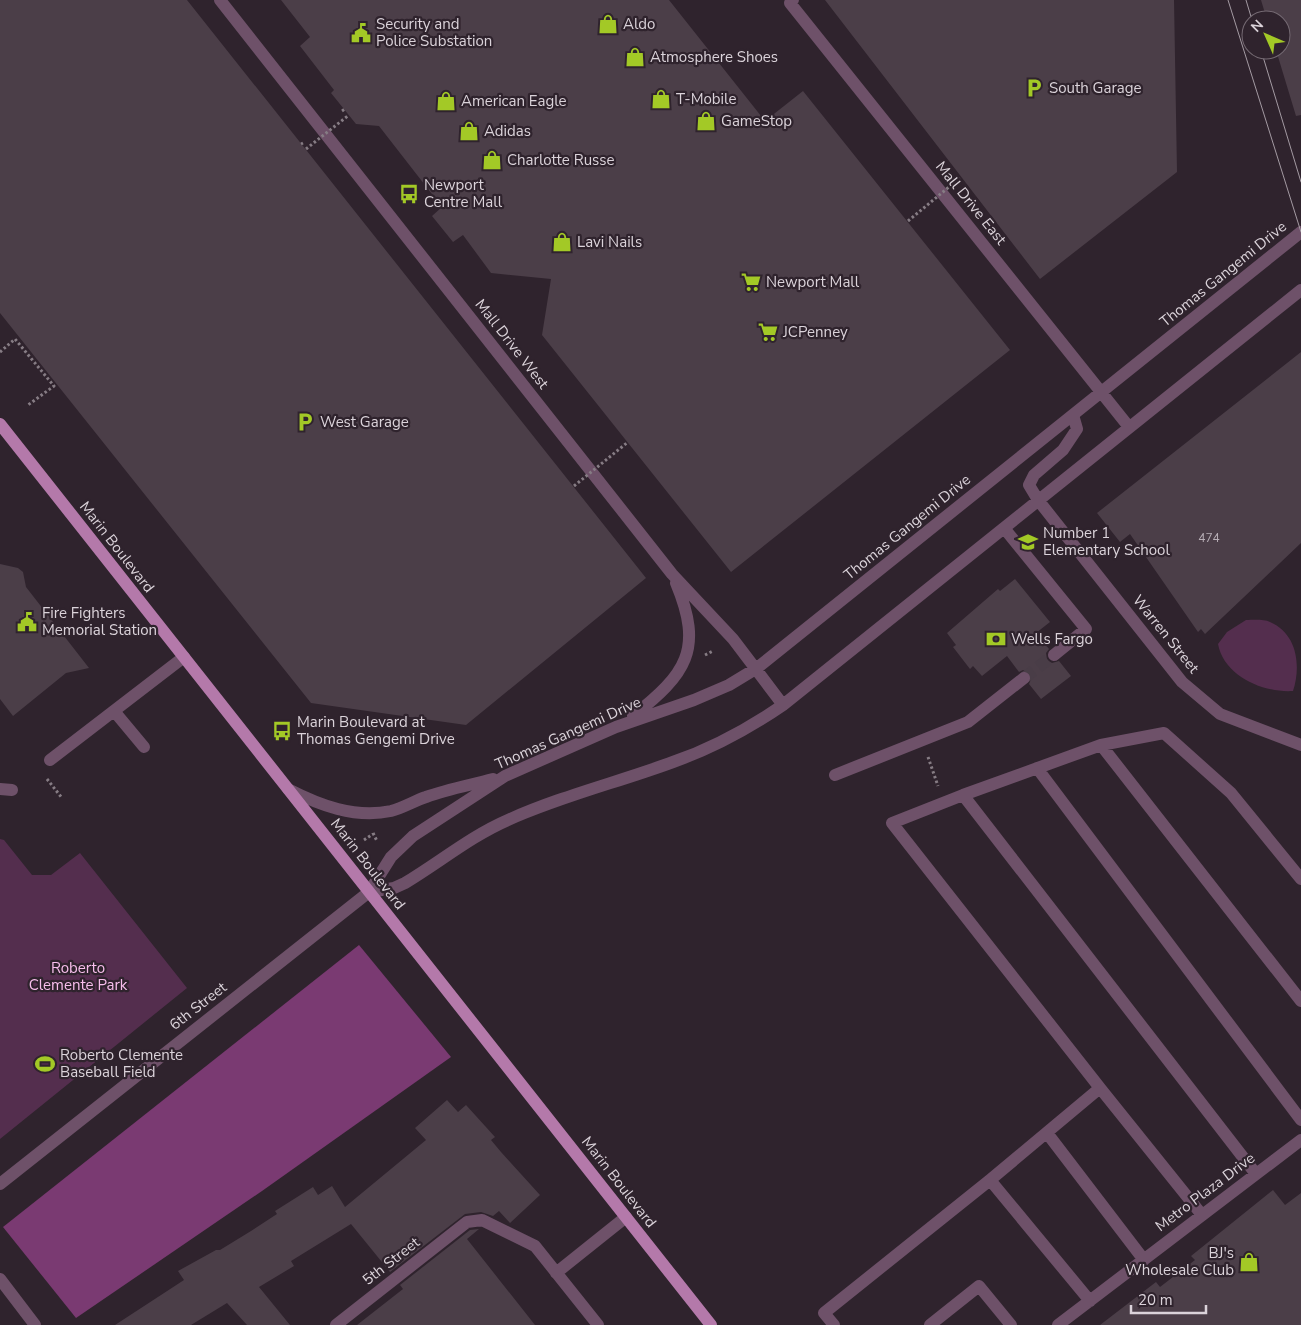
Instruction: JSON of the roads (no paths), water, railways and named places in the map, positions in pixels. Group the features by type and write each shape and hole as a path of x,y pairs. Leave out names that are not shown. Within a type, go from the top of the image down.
{"main road":[{"name":"Marin Boulevard","path":"0,424 711,1325"}],"street":[{"name":"Mall Drive West","path":"220,0 672,574 757,668 784,705"},
{"name":"Mall Drive East","path":"793,0 790,3 1129,427"},
{"name":"Thomas Gangemi Drive","path":"369,892 391,858 412,836 505,776 616,727 694,700 729,685 757,668 1301,232"},
{"path":"369,892 394,888 405,883 467,841 508,820 694,754 734,736 784,705 1129,427 1299,296"},
{"path":"1038,500 1029,485 1034,475 1063,450 1077,430 1073,414"},
{"name":"Warren Street","path":"1038,500 1182,682 1220,714 1301,745"},
{"path":"1004,528 1086,629 1054,655"},
{"path":"616,727 633,716 669,686 683,663 688,649 689,614 672,574"},
{"path":"50,760 184,657"},
{"path":"835,774 968,722 1024,678"},
{"path":"114,711 144,747"},
{"path":"1202,1216 892,823 963,795 1102,745 1164,733 1231,793 1301,879"},
{"path":"1102,745 1301,1001"},
{"path":"1037,768 1301,1120"},
{"path":"288,789 324,805 358,813 374,813 390,811 426,797 505,776"},
{"path":"963,795 1256,1174"},
{"name":"6th Street","path":"0,1184 369,892"},
{"path":"834,1325 824,1312 990,1180 1100,1088"},
{"path":"1047,1132 1144,1260"},
{"name":"Metro Plaza Drive","path":"1058,1325 1301,1140"},
{"path":"990,1180 1090,1301"},
{"path":"598,1325 556,1273 626,1217"},
{"name":"5th Street","path":"336,1325 467,1222 482,1220 535,1246 556,1273"},
{"path":"0,1279 35,1325"},
{"path":"930,1325 979,1286 1011,1325"}],"tunnel":[{"path":"1024,678 1054,655"}],"tram line":[{"path":"1228,0 1301,232"},
{"path":"1246,0 1249,10"},
{"path":"1264,60 1301,182"}],"place":[{"name":"Aldo","path":"608,24"},
{"name":"Security and Police Substation","path":"361,33"},
{"name":"Atmosphere Shoes","path":"635,57"},
{"name":"South Garage","path":"1034,88"},
{"name":"T-Mobile","path":"661,99"},
{"name":"American Eagle","path":"446,101"},
{"name":"GameStop","path":"706,121"},
{"name":"Adidas","path":"469,131"},
{"name":"Charlotte Russe","path":"492,160"},
{"name":"Newport Centre Mall","path":"409,194"},
{"name":"Lavi Nails","path":"562,242"},
{"name":"Newport Mall","path":"751,282"},
{"name":"JCPenney","path":"768,332"},
{"name":"West Garage","path":"305,422"},
{"name":"Number 1 Elementary School","path":"1028,542"},
{"name":"Fire Fighters Memorial Station","path":"27,622"},
{"name":"Wells Fargo","path":"996,639"},
{"name":"Marin Boulevard at Thomas Gengemi Drive","path":"282,731"},
{"name":"Roberto Clemente Baseball Field","path":"45,1064"},
{"name":"BJ's Wholesale Club","path":"1249,1262"}],"park label":[{"name":"Roberto Clemente Park","path":"78,976"}]}
